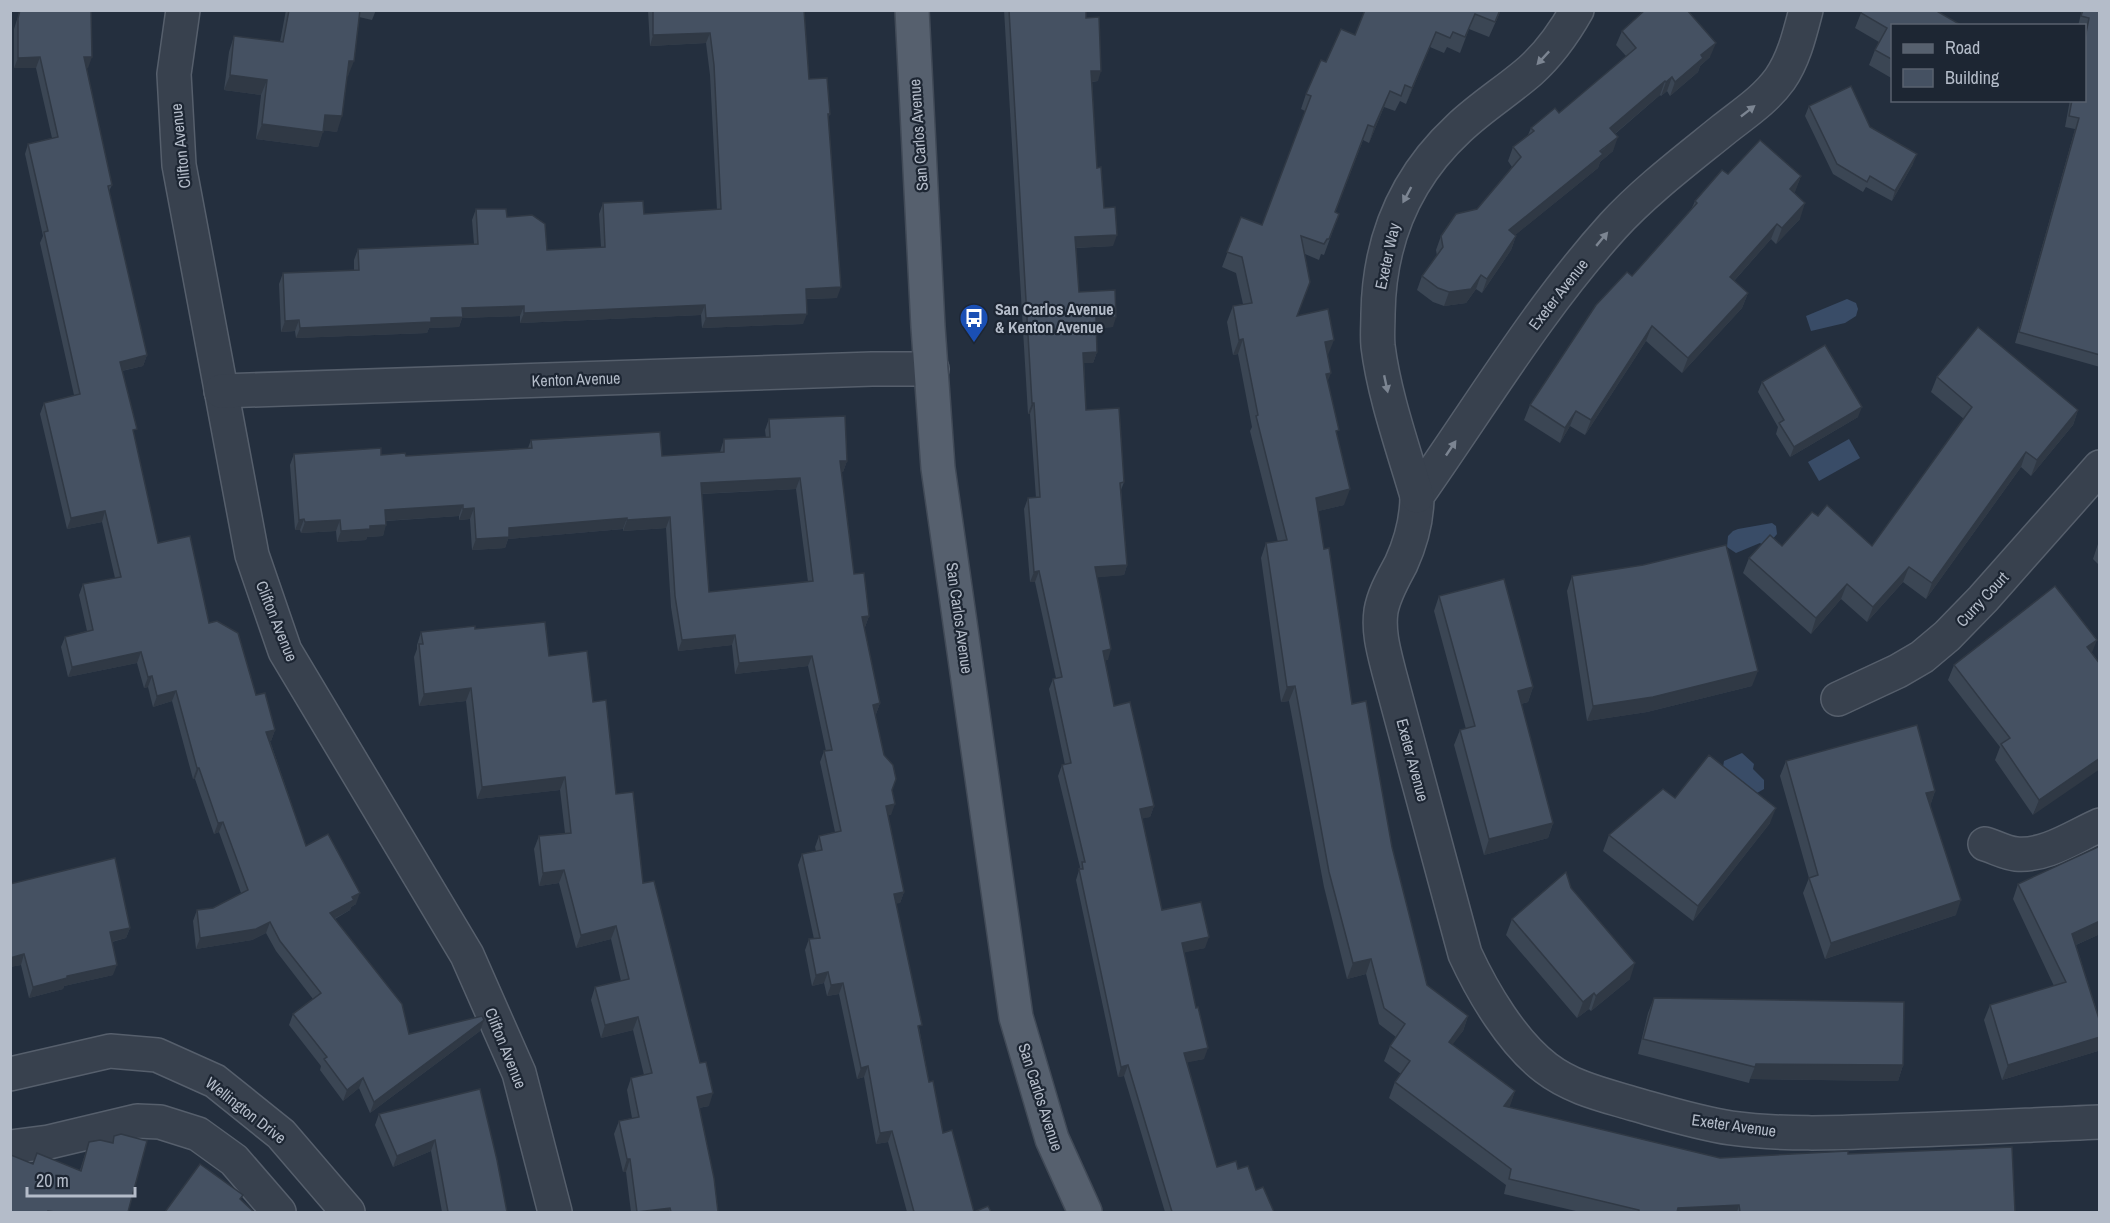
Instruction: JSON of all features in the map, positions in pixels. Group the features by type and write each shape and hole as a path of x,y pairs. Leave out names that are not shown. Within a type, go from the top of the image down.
{"main road":[{"name":"San Carlos Avenue","path":"912,10 938,468 1016,1017 1052,1139 1085,1212"}],"street":[{"name":"Clifton Avenue","path":"183,10 174,74 179,165 252,555 285,651 467,955 519,1073 555,1212"},
{"name":"Exeter Way","path":"1417,496 1392,411 1378,345 1379,297 1387,247 1396,215 1408,191 1441,145 1460,126 1515,84 1545,56 1566,29 1577,10"},
{"name":"Exeter Avenue","path":"1806,10 1790,59 1782,76 1772,89 1614,225 1561,288 1417,496 1414,530 1402,562 1385,595 1381,612 1382,644 1465,954 1484,991 1510,1030 1537,1060 1562,1079 1582,1088 1685,1118 1732,1128 1829,1133 2100,1122"},
{"name":"Kenton Avenue","path":"221,391 872,369 932,369"},
{"name":"Curry Court","path":"1838,699 1898,671 1922,657 1947,636 1983,599 2100,467"},
{"path":"1985,844 2015,854 2030,854 2045,850 2100,825"},
{"name":"Wellington Drive","path":"10,1074 110,1052 157,1055 214,1081 281,1134 348,1212"},
{"path":"10,1147 49,1142 137,1121 160,1122 198,1134 234,1160 279,1212"}],"water":[{"path":"1847,299 1856,303 1858,309 1856,316 1845,323 1811,331 1806,316"},
{"path":"1849,439 1860,458 1819,481 1808,462"},
{"path":"1772,523 1776,526 1777,534 1766,547 1760,543 1736,553 1727,547 1728,536 1733,531"},
{"path":"1742,753 1754,764 1753,769 1764,780 1764,789 1750,797 1722,773 1724,761"}],"building":[{"path":"20,10 91,10 92,57 84,57 112,185 108,186 147,355 120,362 137,429 133,430 158,543 190,536 209,623 217,621 238,633 256,695 265,693 275,730 266,732 306,846 328,834 360,893 352,897 354,900 330,913 402,1004 409,1034 482,1016 484,1020 374,1102 363,1078 347,1090 324,1059 327,1057 293,1014 321,993 280,941 270,922 256,929 200,938 197,910 213,908 248,890 223,822 218,823 199,768 197,768 176,691 157,696 152,676 148,677 141,652 72,667 65,637 93,630 83,584 121,577 105,511 71,518 44,403 80,394 44,232 48,231 28,144 58,137 40,57 18,58"},
{"path":"289,10 360,10 354,61 349,61 342,116 325,115 323,132 262,124 267,80 230,75 234,36 283,42"},
{"path":"653,10 804,10 809,79 827,78 841,287 806,289 807,314 706,318 705,305 524,313 524,306 462,308 463,317 431,318 431,322 300,328 299,320 285,321 283,273 359,270 358,249 478,244 476,209 506,209 507,217 532,215 545,224 547,250 605,247 603,203 643,201 644,214 721,209 714,65 710,33 653,35"},
{"path":"1009,10 1086,10 1086,18 1099,17 1101,71 1091,71 1097,168 1101,167 1104,208 1115,207 1117,235 1075,237 1079,292 1115,290 1116,317 1096,318 1097,352 1083,353 1086,410 1119,408 1124,482 1120,483 1127,565 1095,567 1111,649 1103,651 1114,706 1130,702 1154,806 1140,809 1162,910 1201,902 1209,937 1182,943 1196,1008 1198,1007 1208,1048 1184,1053 1217,1167 1236,1161 1238,1169 1248,1166 1256,1190 1263,1187 1274,1212 1172,1212 1128,1065 1121,1067 1079,869 1083,869 1082,862 1085,862 1062,765 1071,763 1053,679 1062,677 1039,571 1034,572 1028,498 1040,497 1034,403 1032,403"},
{"path":"1365,10 1500,10 1495,22 1475,14 1465,37 1453,32 1450,38 1436,32 1412,88 1405,85 1401,96 1390,91 1374,127 1368,125 1335,212 1339,214 1329,239 1324,244 1301,236 1310,282 1297,316 1328,309 1334,340 1325,342 1331,373 1326,374 1339,430 1336,431 1350,489 1316,498 1324,549 1329,548 1352,704 1366,701 1392,847 1427,985 1468,1016 1449,1042 1515,1091 1504,1106 1720,1158 1848,1151 1848,1154 2012,1147 2015,1212 1740,1212 1739,1205 1678,1208 1677,1212 1639,1212 1639,1210 1509,1179 1511,1169 1395,1082 1410,1061 1390,1046 1405,1024 1384,1008 1371,959 1353,963 1329,872 1295,686 1287,687 1266,543 1287,540 1256,416 1258,415 1243,339 1239,340 1233,306 1252,303 1242,257 1227,252 1241,217 1262,225 1311,96 1306,94 1321,60 1326,62 1341,29 1355,35"},
{"path":"1645,10 1687,10 1716,43 1701,55 1703,58 1675,82 1672,77 1665,81 1610,128 1618,137 1600,151 1603,154 1509,230 1516,236 1487,279 1481,275 1471,289 1449,292 1438,288 1422,276 1443,247 1441,236 1456,214 1477,209 1521,157 1513,147 1534,131 1531,128 1555,108 1559,113 1636,48 1622,31"},
{"path":"1862,10 1935,10 1959,24 1891,24 1891,59 1875,50 1887,28 1861,13"},
{"path":"2083,10 2100,10 2100,355 2019,332 2079,118 2069,116 2072,102 2086,102 2086,33 2089,18 2081,16"},
{"path":"1851,86 1870,127 1917,154 1895,191 1870,176 1867,182 1837,164 1809,106"},
{"path":"1760,140 1801,176 1790,189 1805,203 1782,228 1777,224 1730,277 1748,293 1688,358 1652,326 1591,420 1576,411 1565,428 1530,405 1596,305 1627,272 1632,276 1697,203 1695,201 1722,170 1728,174"},
{"path":"1978,327 2078,410 2037,460 2026,452 1932,583 1909,567 1873,607 1847,584 1816,618 1749,558 1770,535 1782,546 1812,512 1818,516 1827,505 1872,546 1972,407 1937,377"},
{"path":"1825,345 1862,407 1794,447 1779,423 1784,420 1762,382"},
{"path":"845,416 847,461 840,461 854,574 864,573 869,616 862,617 880,703 873,705 884,755 893,765 896,779 892,790 895,804 886,806 904,892 894,894 922,1025 918,1026 929,1082 933,1081 943,1133 952,1130 974,1212 914,1212 892,1131 880,1133 868,1066 861,1068 843,983 831,985 828,972 816,975 809,939 820,938 802,854 822,850 819,836 841,831 824,751 832,750 812,656 739,663 735,635 682,640 675,596 670,517 627,520 627,518 509,528 509,537 476,539 474,508 463,509 463,505 385,510 386,525 370,526 370,529 341,531 340,520 305,522 304,519 299,520 294,454 381,448 381,455 405,453 406,456 532,448 531,440 660,432 662,456 724,452 724,439 770,437 769,419","holes":["800,478 813,581 709,592 701,483"]},
{"path":"1726,545 1758,671 1653,697 1593,706 1572,576 1643,565"},
{"path":"1504,579 1533,687 1518,691 1553,823 1489,839 1460,730 1475,726 1439,596"},
{"path":"2055,586 2097,640 2087,647 2100,664 2100,758 2039,800 2001,744 2010,738 1954,665"},
{"path":"545,622 549,656 587,651 593,702 606,700 616,794 633,792 643,883 654,881 700,1063 706,1062 713,1093 697,1097 714,1178 718,1212 671,1212 670,1208 637,1212 630,1159 627,1159 619,1121 639,1117 631,1078 652,1073 638,1017 605,1025 595,987 629,979 616,926 581,935 564,870 543,873 539,836 571,833 565,777 482,787 471,688 424,694 419,644 423,644 421,632"},
{"path":"1917,725 1935,791 1926,793 1961,900 1831,943 1809,878 1818,875 1786,761"},
{"path":"1709,755 1776,808 1698,906 1609,835 1663,789 1675,798"},
{"path":"2100,846 2100,921 2072,934 2100,1022 2100,1037 2008,1065 1990,1005 2066,982 2018,884"},
{"path":"115,858 130,928 110,932 117,965 67,976 67,978 33,987 24,954 10,958 10,884"},
{"path":"1566,872 1571,888 1635,963 1596,996 1594,993 1583,1002 1512,919"},
{"path":"1654,998 1904,1002 1903,1065 1756,1064 1755,1067 1643,1039"},
{"path":"480,1089 507,1212 448,1212 435,1140 397,1156 379,1114"},
{"path":"121,1134 147,1141 128,1212 10,1212 11,1155 33,1164 37,1153 81,1171 89,1142 100,1140 113,1143 114,1136"},
{"path":"200,1164 243,1195 240,1199 254,1212 165,1212"},
{"path":"988,1206 991,1212 974,1212"}],"place":[{"name":"San Carlos Avenue & Kenton Avenue","path":"974,344"}]}
